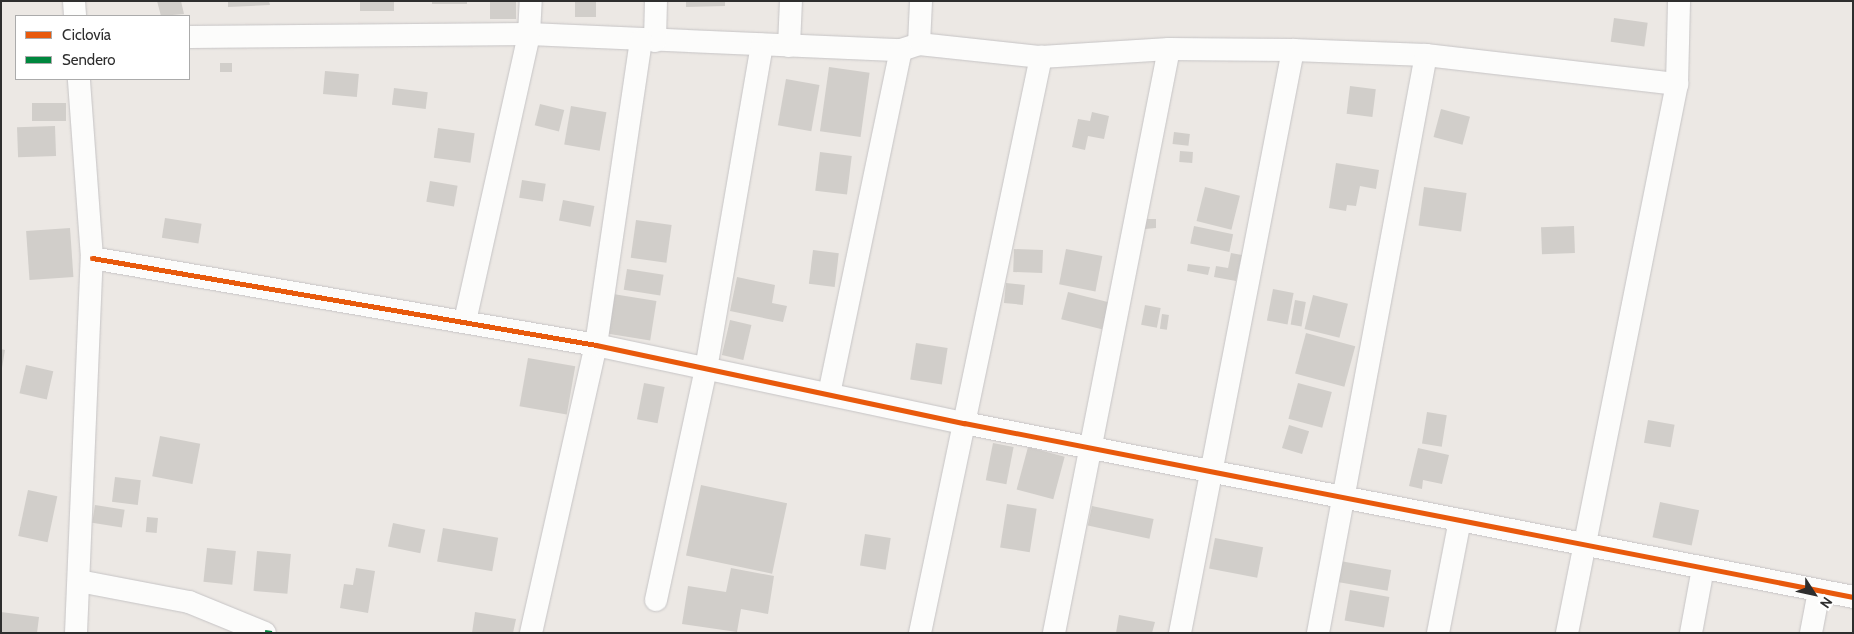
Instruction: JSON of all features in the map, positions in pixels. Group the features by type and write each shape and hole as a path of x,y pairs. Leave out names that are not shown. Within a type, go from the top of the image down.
{"street":[{"path":"74,1 75,15"},
{"path":"465,321 528,34 531,1"},
{"path":"531,633 596,345 656,1"},
{"path":"790,46 791,1"},
{"path":"829,394 921,1"},
{"path":"1566,633 1677,84 1679,1"},
{"path":"190,37 528,34 648,41 790,46 910,47 1041,57 1169,49 1426,54 1677,84"},
{"path":"656,600 706,368 762,45"},
{"path":"1054,633 1092,448 1169,49"},
{"path":"1180,633 1293,50"},
{"path":"1318,633 1426,54"},
{"path":"920,633 1041,57"},
{"path":"76,633 92,258 79,80"},
{"path":"92,258 596,345 964,423 1853,597"},
{"path":"1438,633 1460,520"},
{"path":"1691,633 1703,568"},
{"path":"79,581 189,602 265,633"},
{"path":"1811,633 1818,591"}],"building":[{"path":"157,1 181,1 184,14 161,15"},
{"path":"228,1 269,1 270,5 228,7"},
{"path":"360,1 394,1 394,11 360,11"},
{"path":"432,1 467,1 467,4 432,4"},
{"path":"490,1 516,1 516,19 490,19"},
{"path":"575,1 596,1 596,17 575,17"},
{"path":"686,1 725,1 725,6 686,7"},
{"path":"1614,18 1648,23 1644,46 1611,42"},
{"path":"220,63 232,63 232,72 220,72"},
{"path":"829,67 870,73 861,137 820,131"},
{"path":"325,71 359,74 357,97 323,94"},
{"path":"786,79 819,85 811,131 778,125"},
{"path":"1350,86 1376,89 1372,117 1347,114"},
{"path":"394,88 428,92 426,109 392,105"},
{"path":"32,103 66,103 66,121 32,121"},
{"path":"540,104 564,110 559,131 535,125"},
{"path":"571,106 606,112 600,151 564,144"},
{"path":"1441,109 1470,117 1462,145 1433,137"},
{"path":"1092,112 1109,116 1104,139 1088,136 1085,150 1072,147 1078,119 1090,121"},
{"path":"55,126 56,156 18,157 17,127"},
{"path":"438,128 475,133 470,163 434,158"},
{"path":"1174,132 1190,134 1188,146 1173,144"},
{"path":"1180,151 1193,152 1192,163 1179,162"},
{"path":"820,152 852,156 847,195 815,191"},
{"path":"1336,163 1379,170 1376,189 1360,186 1356,206 1347,205 1346,211 1329,208"},
{"path":"522,180 546,184 543,202 519,198"},
{"path":"430,181 458,186 454,207 426,202"},
{"path":"1205,187 1240,196 1231,230 1197,221"},
{"path":"1424,187 1467,193 1461,232 1419,226"},
{"path":"563,200 594,206 590,227 559,221"},
{"path":"165,218 202,224 198,244 162,238"},
{"path":"1144,219 1156,219 1156,228 1145,229"},
{"path":"636,220 672,225 666,263 631,258"},
{"path":"1194,226 1233,234 1229,252 1190,244"},
{"path":"1574,226 1575,253 1542,254 1541,227"},
{"path":"70,228 73,277 30,280 26,231"},
{"path":"1014,249 1043,250 1042,273 1013,272"},
{"path":"1066,249 1102,256 1095,291 1059,284"},
{"path":"813,250 839,253 835,287 809,284"},
{"path":"1231,253 1242,255 1236,281 1214,277 1216,266 1228,268"},
{"path":"1188,264 1210,267 1208,275 1187,271"},
{"path":"627,269 664,275 660,296 624,290"},
{"path":"737,277 775,285 772,303 787,306 783,322 730,311"},
{"path":"1006,283 1025,285 1023,305 1004,303"},
{"path":"1273,289 1294,293 1288,324 1267,320"},
{"path":"1068,292 1109,302 1102,329 1061,319"},
{"path":"613,294 656,301 650,340 607,334"},
{"path":"1313,295 1348,304 1339,338 1305,329"},
{"path":"1295,300 1306,302 1301,327 1291,325"},
{"path":"1145,305 1161,308 1157,328 1141,325"},
{"path":"1162,314 1169,315 1167,330 1160,329"},
{"path":"730,320 751,325 743,360 722,355"},
{"path":"1306,333 1355,346 1344,387 1295,374"},
{"path":"916,343 948,348 942,385 910,380"},
{"path":"1,349 5,350 2,368 1,368"},
{"path":"528,358 575,366 567,415 519,406"},
{"path":"26,365 53,371 47,400 19,393"},
{"path":"644,383 665,387 658,423 637,419"},
{"path":"1298,383 1332,392 1322,428 1288,419"},
{"path":"1427,412 1447,415 1442,447 1422,444"},
{"path":"1648,420 1675,425 1671,447 1644,443"},
{"path":"1289,425 1309,431 1302,454 1282,448"},
{"path":"160,436 200,444 192,484 152,476"},
{"path":"993,443 1014,447 1006,484 986,480"},
{"path":"1028,447 1065,457 1053,499 1017,490"},
{"path":"1418,448 1449,455 1442,484 1423,480 1422,489 1409,486"},
{"path":"115,477 141,480 138,505 112,502"},
{"path":"701,485 787,503 772,574 686,555"},
{"path":"28,490 57,496 48,542 18,536"},
{"path":"1660,502 1699,510 1692,546 1653,537"},
{"path":"1007,504 1037,509 1030,552 1000,547"},
{"path":"95,505 125,510 122,527 92,523"},
{"path":"1092,506 1154,519 1149,539 1088,526"},
{"path":"147,517 158,518 157,533 146,532"},
{"path":"393,523 425,530 420,553 388,546"},
{"path":"443,528 498,538 492,571 437,561"},
{"path":"865,534 891,538 886,570 860,566"},
{"path":"1215,538 1263,547 1257,578 1209,568"},
{"path":"207,548 236,551 232,585 203,582"},
{"path":"257,551 291,554 287,594 254,591"},
{"path":"1340,561 1391,570 1388,591 1336,582"},
{"path":"356,568 375,571 368,613 340,608 344,584 353,585"},
{"path":"731,568 774,576 768,614 741,609 737,632 682,624 688,586 726,592"},
{"path":"1350,590 1389,597 1384,627 1345,621"},
{"path":"1,612 39,617 37,633 1,633"},
{"path":"475,612 516,619 513,633 472,633"},
{"path":"1119,615 1155,622 1152,633 1116,633"}],"marked path":[{"path":"265,632 272,633"}],"cycle path":[{"path":"92,258 596,345 964,423 1853,597"}]}
